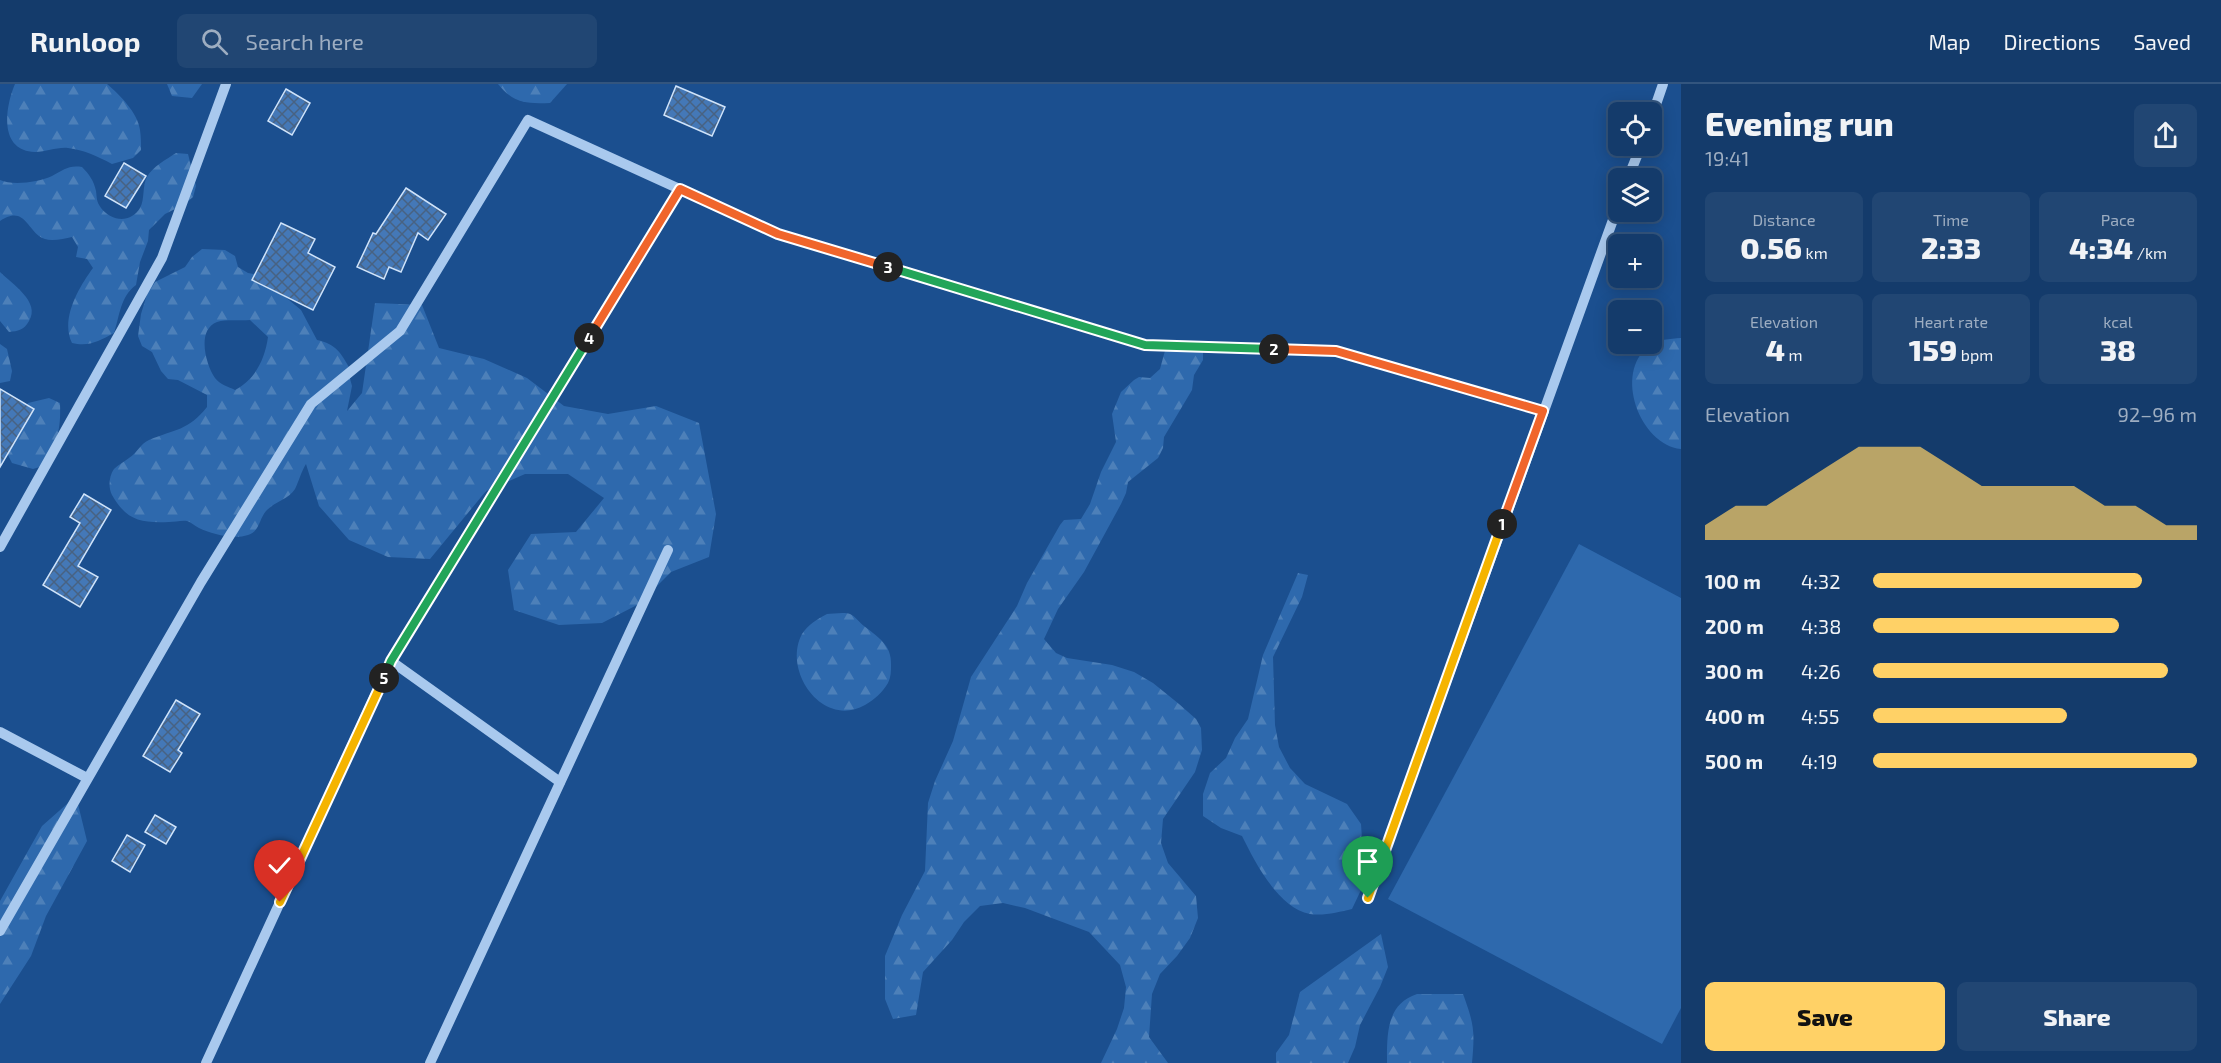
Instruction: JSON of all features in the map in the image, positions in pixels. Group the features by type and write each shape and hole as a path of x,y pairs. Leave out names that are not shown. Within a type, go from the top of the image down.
{"street":[{"path":"0,547 162,258 226,84"},
{"path":"1657,102 1663,84"},
{"path":"0,931 201,582 311,404 400,331 528,120 778,234 1145,345 1336,351 1543,411"},
{"path":"206,1063 391,661 680,189"},
{"path":"1368,898 1612,222"},
{"path":"430,1063 668,550"},
{"path":"391,661 560,783"},
{"path":"0,732 87,778"}],"green space":[{"path":"15,84 107,84 122,98 136,117 140,130 141,150 133,158 112,164 90,154 68,148 35,152 24,150 10,137 8,127 7,117"},
{"path":"167,84 202,84 192,98 172,96"},
{"path":"498,84 567,84 550,103 541,103 515,99"},
{"path":"176,153 188,154 196,186 193,197 185,204 165,214 149,230 136,285 127,295 121,307 114,333 89,344 72,343 68,324 70,314 82,284 93,268 87,259 76,257 78,247 72,237 55,240 42,238 19,217 8,217 0,221 0,180 12,183 33,181 47,178 70,167 82,167 93,181 97,201 101,208 110,216 120,219 131,217 136,213 140,208 145,181 149,173"},
{"path":"202,249 225,250 235,256 238,267 248,273 269,277 283,295 301,310 317,340 333,347 347,363 352,386 347,411 362,393 375,303 422,305 439,348 484,359 527,378 564,406 608,414 656,406 699,423 716,514 709,557 671,572 639,604 602,623 559,625 514,610 508,570 531,534 576,532 604,498 568,474 525,474 486,491 430,559 388,557 349,540 319,506 306,464 295,489 266,511 257,528 248,535 223,536 199,528 187,521 150,522 129,515 118,504 111,492 110,478 114,469 146,442 194,421 207,407 207,395 178,380 168,379 161,371 152,352 142,346 138,336 141,314 148,291 155,282 185,267","holes":["250,320 268,337 258,368 242,386 235,390 215,378 206,357 205,348 207,332 211,326 221,321"]},
{"path":"0,272 24,294 31,307 32,314 29,321 18,330 9,332 0,321"},
{"path":"1681,338 1681,449 1666,445 1643,422 1632,389 1633,373 1638,358 1642,354 1662,354 1662,340"},
{"path":"0,344 7,349 12,371 10,381 0,383"},
{"path":"1166,347 1203,349 1203,360 1194,375 1192,390 1164,437 1163,448 1158,458 1128,482 1121,504 1084,572 1058,609 1044,639 1056,653 1067,658 1112,665 1134,672 1153,683 1179,704 1196,719 1201,728 1202,750 1195,772 1163,819 1161,843 1168,863 1196,896 1198,918 1190,938 1160,974 1152,994 1149,1037 1168,1063 1101,1063 1124,1008 1126,987 1120,965 1089,932 1025,908 1003,903 980,906 964,922 952,940 923,972 916,1015 893,1019 885,999 885,956 902,915 925,871 928,803 953,741 971,677 1017,606 1027,583 1060,525 1064,520 1081,519 1090,504 1101,472 1116,442 1112,414 1121,392 1139,377 1150,378 1160,369"},
{"path":"49,398 60,403 60,422 55,443 43,466 33,469 12,463 7,453 28,403"},
{"path":"1579,544 1681,598 1681,1008 1662,1044 1388,899"},
{"path":"1298,573 1308,575 1302,597 1273,657 1275,725 1279,747 1290,768 1305,784 1347,804 1361,824 1364,869 1361,890 1352,909 1326,914 1310,914 1288,903 1269,882 1242,836 1221,828 1203,816 1203,794 1210,773 1226,758 1235,738 1248,719 1263,655"},
{"path":"827,614 852,615 887,647 891,658 888,683 875,698 865,705 849,710 835,709 821,703 802,679 797,649 802,634"},
{"path":"76,796 87,841 46,916 31,956 0,1004 0,901 42,826"},
{"path":"1381,934 1388,967 1360,1025 1355,1047 1348,1063 1276,1063 1276,1053 1289,1035 1300,992"},
{"path":"1417,994 1463,994 1473,1028 1472,1063 1387,1063 1390,1022 1399,1005"}],"building":[{"path":"676,86 725,107 712,136 664,115"},
{"path":"286,89 310,103 292,135 268,121"},
{"path":"124,163 146,176 126,208 105,196"},
{"path":"406,188 446,214 428,240 418,233 401,272 389,267 384,279 357,267 373,233 376,234"},
{"path":"281,223 315,239 308,253 335,267 313,310 252,280"},
{"path":"0,389 34,409 0,467"},
{"path":"84,494 111,510 78,566 98,577 80,607 43,585 80,523 70,517"},
{"path":"176,700 200,714 178,750 182,753 170,772 143,756"},
{"path":"155,815 176,827 166,844 145,832"},
{"path":"127,835 145,845 130,872 112,861"}],"route":[{"path":"280,902 391,661 680,189 778,234 1145,345 1336,351 1543,411 1368,898"}]}
